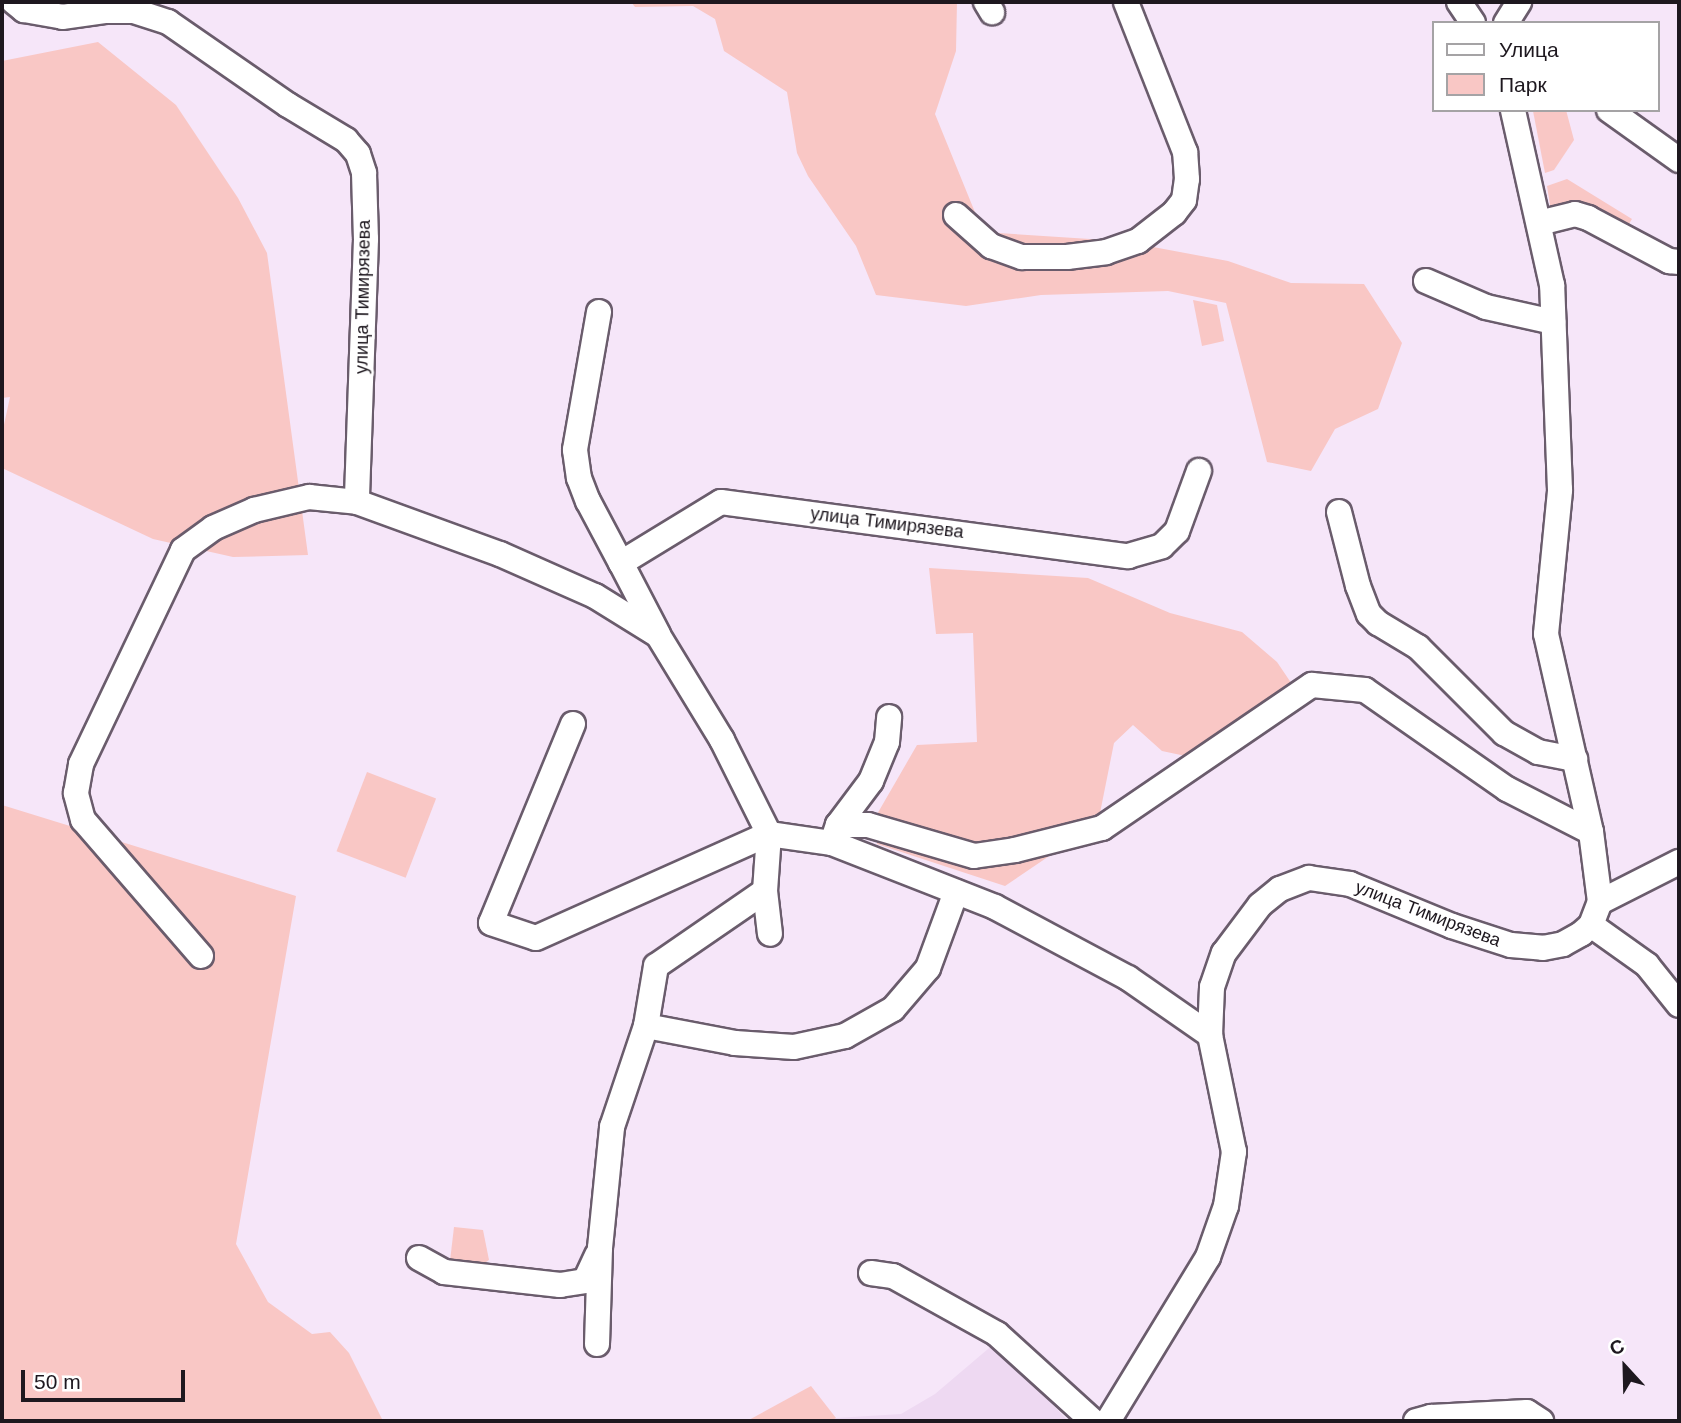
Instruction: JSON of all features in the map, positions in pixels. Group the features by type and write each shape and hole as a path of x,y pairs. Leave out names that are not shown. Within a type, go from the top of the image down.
{"street":[{"name":"улица Тимирязева","path":"14,2 24,10 62,17 105,11 134,11 168,22 288,105 346,140 359,155 364,173 366,239 357,502"},
{"path":"956,215 991,246 1023,257 1067,257 1106,252 1138,241 1174,213 1184,200 1187,179 1185,152 1126,2"},
{"path":"1459,2 1472,21"},
{"path":"1513,112 1552,285 1560,490 1546,634 1591,832 1596,913 1647,965 1679,1005"},
{"path":"1612,112 1679,160"},
{"path":"1539,223 1575,214 1588,218 1669,261 1679,262"},
{"path":"1426,281 1486,306 1553,322"},
{"path":"599,312 575,450 579,478 588,501 658,635 722,740 769,834 765,891 771,933"},
{"name":"улица Тимирязева","path":"621,563 708,508 730,502 1128,556 1162,546 1177,531 1199,471"},
{"path":"201,957 83,820 76,793 81,764 183,550 214,528 254,510 309,497 357,502 536,570 595,596 658,635"},
{"path":"1339,512 1358,586 1369,614 1378,623 1418,646 1504,733 1538,752 1575,759"},
{"path":"573,724 491,923 536,938 769,834 835,834 868,825 974,856 1015,850 1102,828 1312,685 1365,690 1507,789 1591,832"},
{"path":"835,834 871,782 887,742 889,718"},
{"path":"835,834 956,892 995,907 1128,978 1210,1035"},
{"name":"улица Тимирязева","path":"1108,1421 1208,1257 1226,1206 1234,1152 1210,1035 1212,987 1224,953 1261,905 1280,889 1309,878 1350,884 1451,926 1511,945 1543,948 1563,944 1596,913 1679,862"},
{"path":"597,1344 600,1248 612,1127 646,1026 656,966 765,891"},
{"path":"646,1026 735,1044 794,1047 845,1036 893,1009 928,968 956,892"},
{"path":"419,1258 444,1272 560,1285 585,1281 600,1248"},
{"path":"871,1273 893,1276 997,1334 1093,1421"},
{"path":"1416,1421 1431,1417 1527,1412 1541,1421"}],"shaded area":[{"path":"995,1343 1068,1421 831,1421 836,1418 901,1414 935,1394"}],"green space":[{"path":"631,2 957,2 956,51 935,114 983,232 1121,241 1228,261 1291,283 1364,284 1402,343 1378,409 1335,429 1311,471 1267,462 1226,303 1168,291 1041,295 966,306 876,295 856,246 808,176 797,153 787,92 724,51 715,19 693,6 635,7"},
{"path":"98,42 176,105 238,198 267,253 308,555 233,557 153,539 2,468 2,434 10,397 2,398 2,61"},
{"path":"1533,112 1567,112 1574,140 1554,170 1545,173"},
{"path":"1567,179 1632,219 1627,227 1551,211 1547,186"},
{"path":"1193,300 1217,305 1224,341 1202,346"},
{"path":"929,568 1088,578 1170,613 1242,632 1277,662 1302,699 1195,758 1162,751 1133,725 1114,743 1098,823 1005,886 877,844 876,816 917,745 977,742 973,633 936,634"},
{"path":"367,772 436,799 406,878 337,851"},
{"path":"2,805 296,896 236,1244 268,1302 312,1334 330,1332 349,1353 383,1421 2,1421"},
{"path":"454,1227 483,1230 489,1260 477,1268 450,1261"},
{"path":"811,1386 836,1418 831,1421 747,1421"}]}
